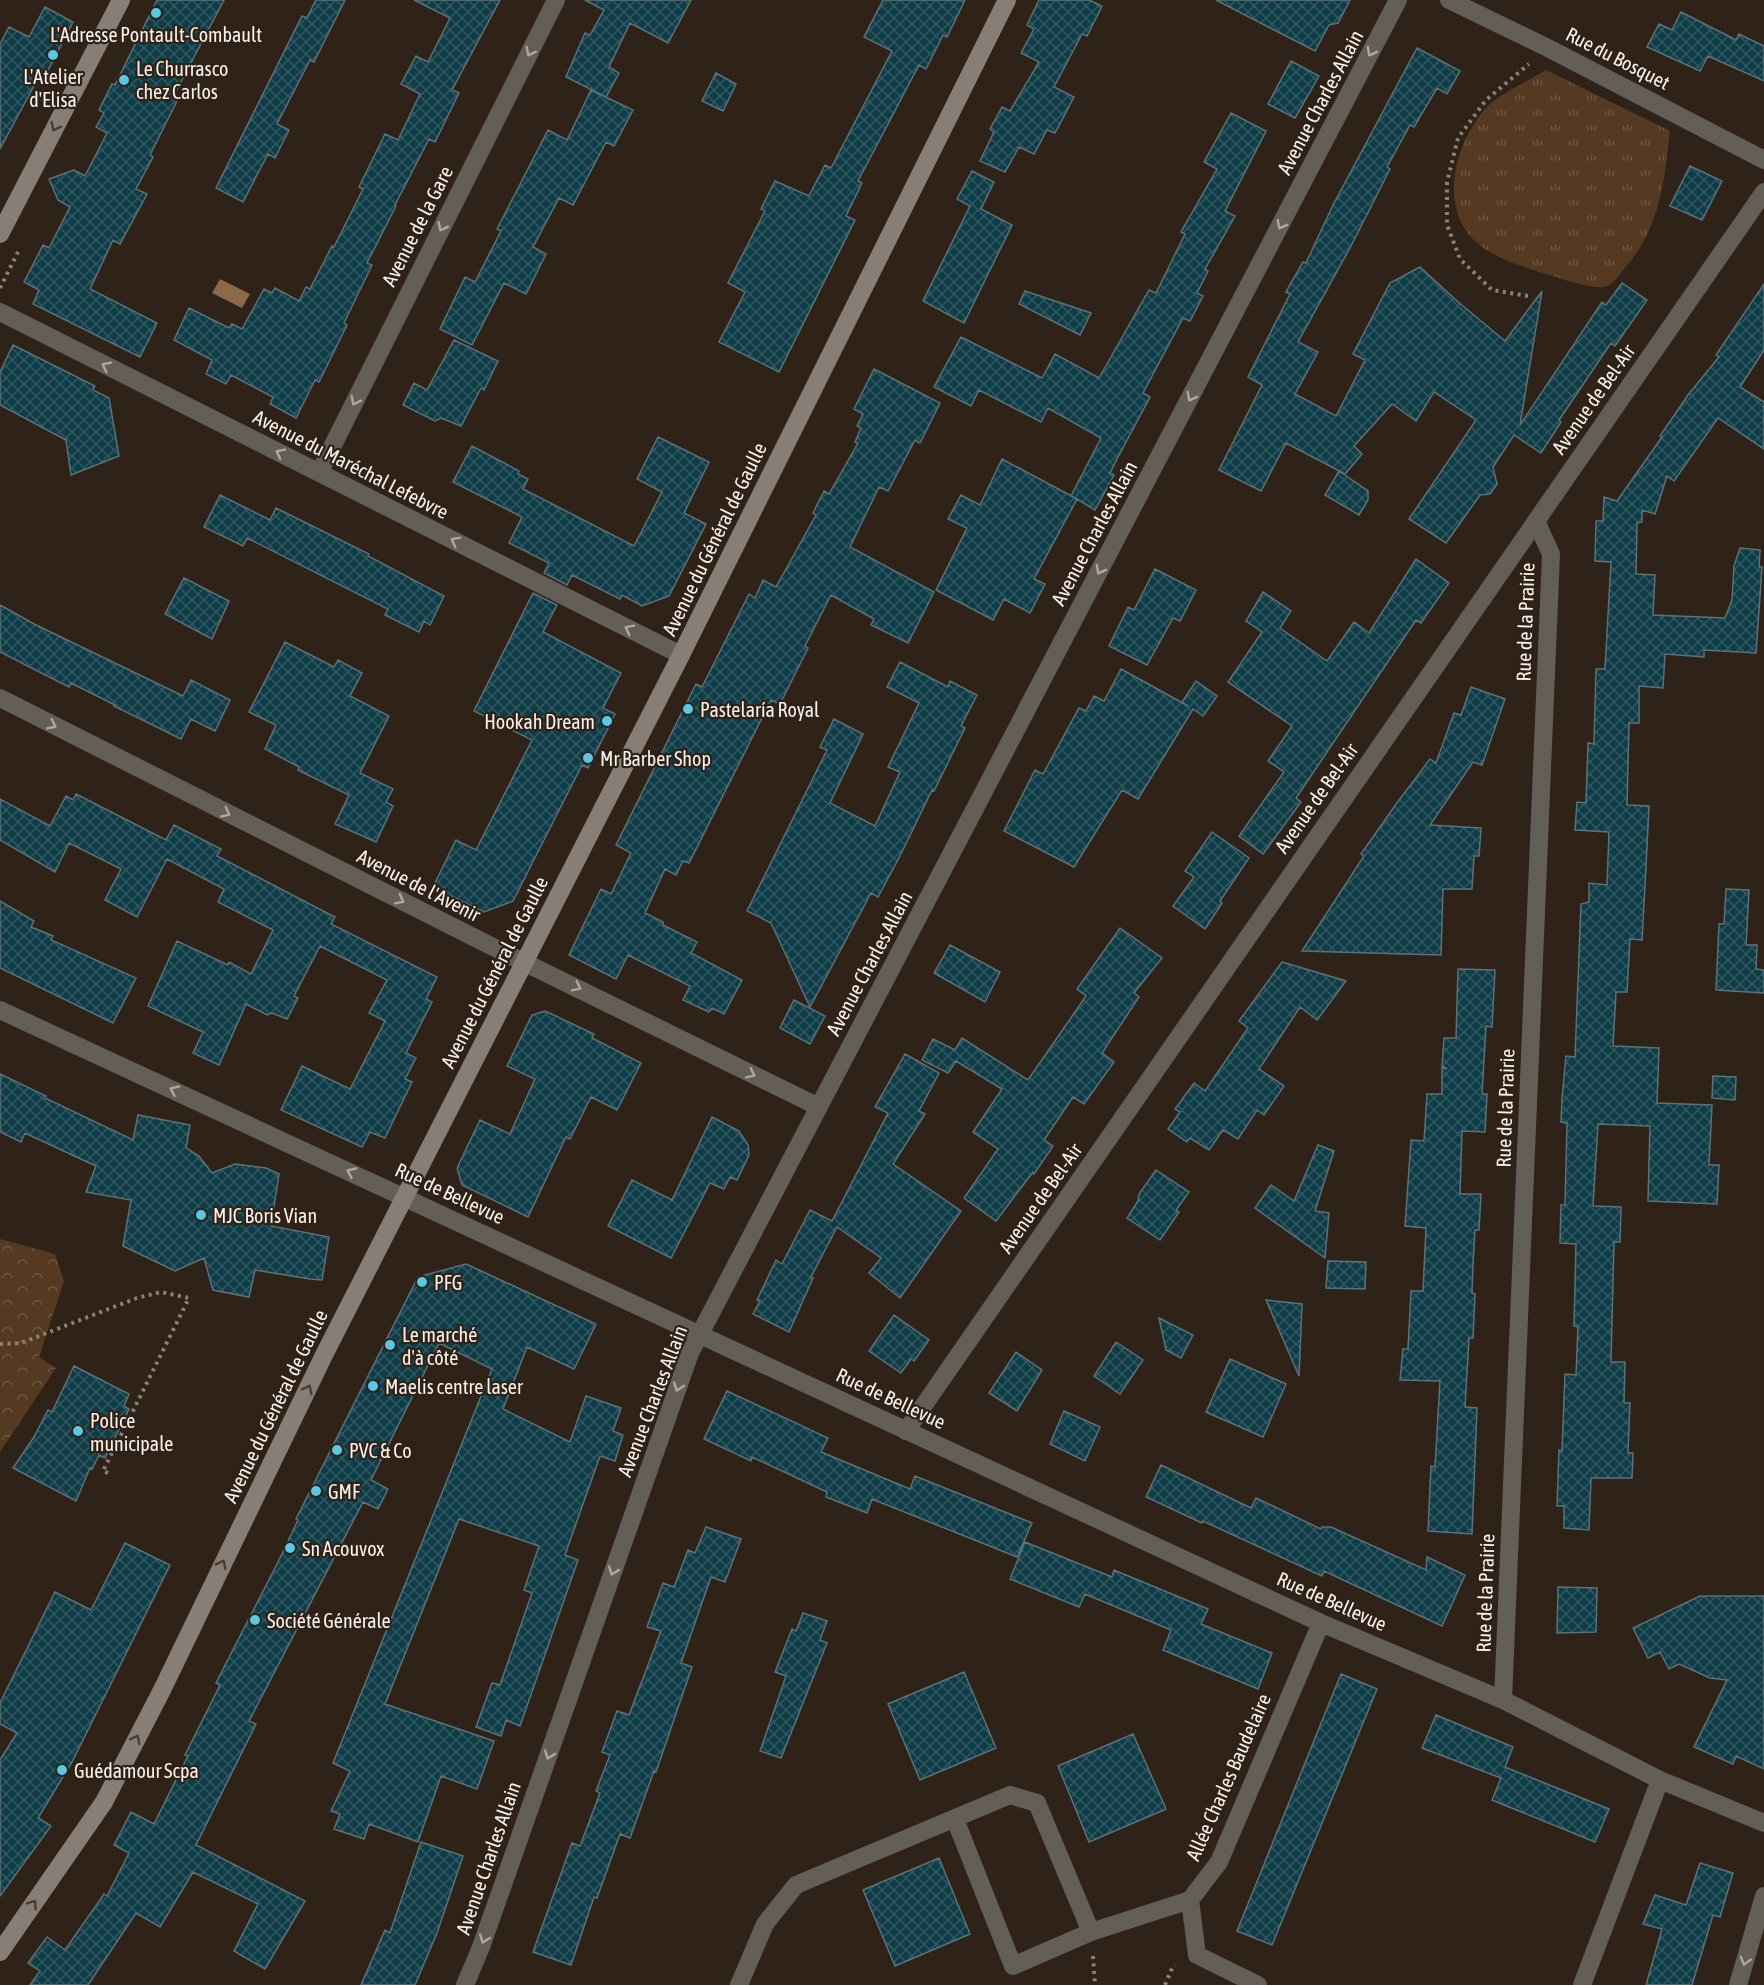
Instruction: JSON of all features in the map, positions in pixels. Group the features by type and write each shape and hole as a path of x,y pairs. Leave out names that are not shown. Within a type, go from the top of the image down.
{"street":[{"name":"Avenue de la Gare","path":"319,473 556,0"},
{"name":"Avenue du Général de Gaulle","path":"0,1952 104,1802 162,1690 314,1375 681,655 1007,0"},
{"name":"Avenue Charles Allain","path":"465,1985 489,1924 690,1353 1398,0"},
{"name":"Rue du Bosquet","path":"1449,0 1548,48 1764,160"},
{"path":"0,234 117,1"},
{"name":"Avenue de Bel-Air","path":"906,1431 1764,192"},
{"name":"Avenue du Maréchal Lefebvre","path":"0,312 681,655"},
{"name":"Rue de la Prairie","path":"1503,1700 1551,554 1536,521"},
{"name":"Avenue de l'Avenir","path":"0,698 819,1107"},
{"name":"Rue de Bellevue","path":"0,1010 1321,1623 1503,1700 1660,1780 1764,1823"},
{"name":"Allée Charles Baudelaire","path":"1190,1900 1219,1862 1321,1623"},
{"path":"1582,1985 1660,1780"},
{"path":"739,1985 765,1924 796,1885 1010,1795 1037,1803 1091,1932"},
{"path":"955,1820 1013,1965 1091,1932 1190,1900 1197,1955 1258,1985"},
{"path":"1738,1985 1764,1896"}],"path":[{"path":"1528,296 1492,290 1460,259 1447,225 1447,182 1458,138 1486,100 1548,48"},
{"path":"0,1344 21,1343 136,1298 161,1292 189,1298 103,1471 108,1473"},
{"path":"119,1417 128,1421"}],"green space":[{"path":"1546,70 1670,131 1662,187 1653,222 1635,255 1616,279 1607,286 1595,287 1578,284 1508,261 1488,251 1472,238 1462,224 1456,207 1454,190 1459,155 1475,123 1497,98"},
{"path":"0,1239 55,1254 64,1281 39,1357 56,1368 0,1452"}],"shaded area":[{"path":"220,279 250,294 242,308 212,293"}],"building":[{"path":"157,0 224,0 174,95 179,97 150,155 153,157 136,189 147,194 120,244 113,240 90,289 157,323 140,357 33,304 39,290 24,282 43,245 49,248 70,207 58,200 49,179 74,170 85,176 107,133 96,127 104,113 99,110 112,84 115,85"},
{"path":"316,0 345,0 314,62 310,60 277,124 289,130 275,158 268,154 243,202 216,188 302,16 307,18"},
{"path":"414,0 500,0 452,90 459,93 435,142 429,139 367,263 372,265 344,323 347,325 319,382 315,380 296,418 270,404 273,397 231,375 226,384 206,374 212,360 174,340 189,308 229,328 232,324 242,329 264,289 272,293 275,288 299,301 306,287 310,289 363,189 359,187 385,134 398,140 420,94 401,84 416,56 428,62 450,18"},
{"path":"585,0 691,0 668,43 630,23 609,67 619,73 606,97 566,77 585,33 590,35 604,10"},
{"path":"883,0 965,0 947,37 943,35 926,69 919,65 858,181 862,183 846,216 855,220 779,372 719,342 745,292 728,283 765,211 761,209 775,181 809,196 825,165 831,168 892,51 864,37"},
{"path":"1039,0 1089,0 1102,6 1087,36 1082,34 1054,87 1074,97 1055,133 1047,130 1034,154 1019,147 1005,172 980,161 994,132 990,129 1002,107 1010,111 1039,62 1021,53 1034,29 1027,25"},
{"path":"1216,0 1350,0 1338,23 1329,25 1315,51"},
{"path":"45,7 73,22 46,74 42,71 0,149 0,44 9,27 29,37"},
{"path":"1681,12 1736,40 1739,34 1764,46 1764,81 1708,56 1700,71 1647,47 1659,24 1672,30"},
{"path":"1417,48 1460,71 1447,94 1437,88 1414,127 1410,125 1387,167 1390,169 1351,246 1298,342 1318,352 1295,394 1336,416 1365,360 1353,354 1390,283 1420,267 1505,341 1542,291 1520,425 1602,302 1606,305 1622,283 1647,300 1615,346 1611,343 1559,420 1561,422 1541,453 1514,435 1493,467 1497,484 1490,494 1480,495 1446,543 1409,519 1476,420 1434,392 1416,421 1392,404 1354,446 1362,454 1345,474 1286,443 1261,491 1219,470 1262,385 1248,377 1290,294 1286,292 1303,262 1306,263 1333,205"},
{"path":"1291,61 1319,76 1295,118 1268,104"},
{"path":"716,73 736,84 723,111 702,101"},
{"path":"591,90 633,110 614,146 606,142 573,205 559,198 533,247 546,254 526,294 504,283 472,345 440,329 465,277 475,282 501,231 497,229 548,130 567,140"},
{"path":"1231,113 1266,131 1225,211 1235,216 1205,269 1208,271 1197,293 1203,296 1190,321 1183,318 1143,393 1150,397 1110,473 1114,475 1095,510 1077,499 1034,579 1045,584 1030,613 1004,599 993,620 936,590 967,528 948,519 961,495 980,505 1002,459 1071,496 1101,438 1048,408 1041,422 979,390 971,406 934,387 961,337 1042,378 1055,354 1099,378 1149,290 1156,293 1185,234 1181,232 1217,169 1204,162"},
{"path":"1690,166 1722,181 1702,220 1670,206"},
{"path":"972,171 994,182 981,209 1012,225 964,323 923,301 970,206 957,199"},
{"path":"1764,284 1764,350 1740,387 1764,402 1764,449 1718,418 1674,481 1667,476 1655,514 1642,510 1642,522 1637,523 1636,574 1655,575 1653,615 1725,618 1732,600 1734,566 1740,548 1760,550 1759,567 1762,567 1756,653 1704,650 1704,657 1665,654 1663,688 1639,686 1639,723 1629,723 1627,805 1649,806 1642,940 1630,939 1627,992 1616,992 1613,1046 1659,1048 1657,1103 1712,1105 1709,1165 1719,1165 1717,1204 1648,1201 1650,1126 1598,1124 1593,1206 1621,1207 1620,1242 1614,1242 1611,1362 1625,1362 1624,1403 1630,1403 1628,1453 1633,1453 1632,1478 1591,1478 1589,1530 1564,1528 1564,1506 1557,1506 1559,1450 1562,1451 1565,1374 1576,1375 1578,1327 1574,1326 1576,1244 1560,1243 1561,1205 1565,1205 1567,1123 1561,1122 1562,1098 1566,1056 1575,1057 1581,904 1589,902 1589,883 1607,885 1609,832 1575,830 1577,802 1586,803 1588,743 1594,744 1596,669 1605,669 1611,562 1595,561 1596,521 1603,521 1604,497 1617,501 1688,395 1719,357 1716,355"},
{"path":"1025,291 1091,313 1080,335 1019,304"},
{"path":"454,340 498,361 484,390 481,388 461,426 441,418 435,421 403,405 414,383 427,390"},
{"path":"13,345 95,386 93,390 109,398 119,456 71,475 66,440 0,405 0,372"},
{"path":"874,369 940,403 920,443 915,440 888,491 879,487 850,547 934,592 908,643 871,625 874,619 831,595 805,646 808,648 780,704 771,700 689,863 683,861 676,875 665,869 645,913 697,942 691,953 742,980 724,1014 712,1008 709,1012 683,1000 690,986 628,955 616,979 569,955 601,889 611,894 631,853 616,845 696,684 702,687 749,594 755,598 763,580 776,587 816,515 813,513 824,491 829,494 858,443 855,442 861,428 857,426 863,414 854,409"},
{"path":"658,437 709,462 684,513 706,524 669,596 642,606 622,595 620,599 572,575 567,585 544,573 549,563 509,543 522,517 453,482 472,446 519,471 518,474 528,479 523,489 634,546 662,492 637,479"},
{"path":"1339,471 1368,491 1368,500 1359,515 1325,495"},
{"path":"220,495 270,520 276,508 369,554 368,556 444,596 430,625 424,621 419,632 385,615 388,609 247,538 243,546 204,527"},
{"path":"1416,559 1449,583 1421,623 1416,620 1296,798 1301,802 1263,854 1239,836 1284,772 1268,761 1292,726 1228,682 1262,632 1246,621 1263,592 1291,611 1280,628 1327,661 1354,622 1369,633"},
{"path":"1155,569 1196,590 1180,621 1173,618 1147,665 1109,646 1128,607 1134,610"},
{"path":"184,578 229,601 212,639 165,614"},
{"path":"533,593 557,605 543,632 621,673 603,708 615,714 588,768 582,765 513,901 484,912 433,887 456,840 476,850 532,740 474,711"},
{"path":"0,605 34,624 183,696 191,680 230,700 215,731 191,719 181,739 71,683 69,687 0,652"},
{"path":"285,642 334,667 338,660 362,673 350,696 389,716 360,773 393,789 386,802 393,806 376,842 335,824 349,795 298,770 299,767 265,749 276,725 249,712"},
{"path":"900,662 948,687 950,681 977,695 961,726 965,728 878,897 871,893 810,1007 771,923 747,911 827,750 820,747 834,719 863,734 830,803 875,826 900,772 888,767 919,703 887,687"},
{"path":"1121,669 1188,706 1182,702 1196,681 1217,696 1203,716 1193,709 1138,799 1122,790 1074,867 1004,831 1035,770 1043,774 1079,708 1086,711 1094,696 1104,701"},
{"path":"1471,687 1505,699 1482,765 1473,762 1430,825 1481,828 1479,856 1474,856 1472,889 1443,889 1441,955 1302,951 1364,856 1361,854 1394,807 1430,759 1436,763 1454,713 1461,715"},
{"path":"76,794 166,840 174,825 221,849 217,856 335,917 331,924 437,977 426,999 432,1002 406,1053 416,1058 405,1079 412,1082 385,1138 370,1132 362,1147 281,1110 302,1066 350,1089 385,1021 369,1013 387,980 320,946 294,996 298,998 287,1019 272,1013 267,1015 246,1004 219,1065 193,1053 203,1032 148,1006 177,941 228,965 229,962 251,974 273,930 218,902 224,889 167,859 137,917 105,900 121,869 69,843 55,872 0,840 0,799 50,826 66,796 73,800"},
{"path":"1212,832 1249,858 1220,901 1222,903 1205,929 1173,906 1194,877 1185,871"},
{"path":"1726,889 1749,890 1746,945 1757,945 1756,969 1764,970 1764,993 1716,990 1719,924 1724,924"},
{"path":"0,901 34,921 31,927 53,936 51,940 136,978 113,1023 0,968"},
{"path":"1120,928 1162,958 1134,993 1139,997 1102,1053 1114,1062 1084,1104 1073,1097 1044,1140 1053,1146 1034,1174 1033,1172 996,1221 964,1198 998,1149 973,1132 1002,1089 956,1061 948,1073 922,1060 933,1039 955,1050 962,1038 1028,1080 1086,996 1077,989"},
{"path":"950,945 1000,972 985,1002 934,973"},
{"path":"1282,962 1346,981 1317,1020 1300,1007 1259,1069 1284,1086 1264,1115 1257,1110 1238,1139 1223,1130 1209,1150 1190,1138 1187,1142 1168,1129 1180,1112 1175,1109 1194,1083 1205,1091 1248,1028 1239,1021"},
{"path":"1458,969 1495,970 1492,1027 1486,1026 1482,1094 1487,1094 1485,1132 1462,1131 1460,1194 1481,1194 1479,1230 1475,1230 1472,1293 1475,1294 1473,1338 1469,1338 1465,1407 1477,1408 1472,1534 1428,1531 1431,1466 1435,1467 1440,1381 1400,1380 1403,1349 1408,1349 1411,1291 1423,1291 1426,1228 1405,1226 1411,1140 1424,1141 1427,1094 1442,1094 1442,1068 1447,1069 1442,1066 1444,1038 1456,1038"},
{"path":"794,1000 825,1016 810,1044 780,1028"},
{"path":"545,1011 594,1034 592,1038 641,1063 617,1110 591,1097 570,1139 566,1137 528,1217 462,1185 457,1168 480,1120 510,1134 535,1079 507,1066 532,1015"},
{"path":"905,1054 939,1073 919,1111 925,1114 893,1164 961,1211 900,1298 869,1273 881,1258 837,1227 811,1277 813,1278 789,1332 753,1314 760,1301 757,1300 776,1260 782,1264 810,1210 832,1221 888,1113 875,1107"},
{"name":"MJC Boris Vian","path":"0,1074 133,1140 138,1115 190,1125 186,1148 199,1156 212,1173 235,1164 266,1168 279,1174 271,1226 329,1237 322,1280 255,1270 249,1297 213,1290 204,1258 175,1271 123,1246 131,1200 86,1192 96,1166 25,1133 21,1142 0,1132"},
{"path":"1713,1076 1736,1077 1735,1100 1712,1098"},
{"path":"712,1117 739,1131 748,1145 749,1155 737,1180 730,1177 724,1189 710,1183 671,1258 608,1226 632,1180 672,1200"},
{"path":"1318,1145 1334,1151 1315,1211 1329,1213 1325,1258 1255,1208 1271,1185 1294,1201"},
{"path":"1156,1170 1189,1192 1176,1210 1179,1212 1160,1240 1127,1218 1138,1201 1139,1194"},
{"path":"1328,1261 1366,1262 1365,1289 1326,1288"},
{"path":"466,1264 596,1324 574,1369 527,1347 503,1409 570,1442 586,1396 621,1408 613,1431 623,1435 615,1461 600,1456 565,1555 578,1560 520,1726 506,1720 501,1736 476,1727 492,1683 500,1685 532,1593 524,1590 539,1546 459,1519 385,1704 494,1741 477,1789 441,1776 418,1842 369,1824 364,1839 334,1829 340,1814 331,1811 350,1771 333,1763 492,1369 439,1343 371,1480 388,1489 378,1509 363,1502 249,1721 256,1724 196,1845 305,1901 265,1969 234,1951 258,1904 193,1872 160,1927 136,1913 88,1985 30,1985 40,1971 28,1963 47,1937 65,1950 104,1894 107,1896 129,1853 114,1845 131,1812 154,1824 220,1685 216,1683 418,1277"},
{"path":"1266,1300 1302,1304 1299,1376 1279,1330"},
{"path":"894,1315 929,1340 914,1361 911,1359 901,1373 869,1351"},
{"path":"1159,1318 1193,1335 1181,1358 1166,1350"},
{"path":"1116,1342 1143,1360 1120,1394 1094,1376"},
{"path":"1016,1352 1042,1370 1017,1411 989,1393"},
{"path":"1230,1359 1286,1384 1263,1437 1206,1412"},
{"name":"Police municipale","path":"74,1366 129,1394 124,1406 129,1409 105,1458 99,1455 92,1469 90,1468 76,1501 13,1468 34,1437 48,1410 52,1412"},
{"path":"727,1391 828,1438 821,1452 910,1489 915,1476 1032,1523 1017,1557 872,1499 867,1513 826,1497 827,1492 752,1457 751,1461 704,1439"},
{"path":"1064,1411 1100,1427 1085,1461 1050,1444"},
{"path":"1161,1465 1251,1508 1256,1498 1321,1529 1331,1527 1426,1570 1427,1557 1465,1575 1442,1626 1324,1571 1322,1576 1146,1497"},
{"path":"706,1527 741,1539 725,1582 711,1577 681,1663 692,1667 656,1772 654,1771 630,1838 620,1834 597,1898 594,1897 571,1965 533,1952 572,1843 580,1846 600,1793 596,1791 610,1755 602,1752 617,1711 629,1715 661,1631 647,1627 663,1583 674,1587 688,1550 695,1553"},
{"path":"1025,1542 1112,1577 1114,1570 1208,1609 1201,1624 1272,1653 1258,1689 1163,1650 1171,1630 1085,1594 1079,1607 1010,1579"},
{"path":"125,1543 170,1565 72,1762 38,1818 51,1826 0,1896 0,1760 17,1733 0,1724 0,1703 55,1592 91,1610"},
{"path":"1558,1587 1597,1588 1596,1632 1557,1633"},
{"path":"1700,1596 1764,1596 1764,1769 1736,1756 1733,1764 1694,1747 1727,1680 1710,1678 1679,1664 1669,1669 1660,1652 1648,1658 1633,1628"},
{"path":"803,1613 827,1621 820,1640 827,1643 781,1758 760,1751 786,1676 775,1672 792,1629 796,1631"},
{"path":"964,1672 996,1748 920,1780 888,1704"},
{"path":"1341,1674 1377,1689 1272,1945 1237,1931"},
{"path":"1436,1715 1513,1747 1505,1767 1609,1809 1595,1842 1492,1800 1501,1778 1422,1748"},
{"path":"1133,1734 1166,1809 1089,1842 1058,1766"},
{"path":"421,1842 463,1856 437,1933 415,1985 361,1985 385,1930 390,1933"},
{"path":"939,1858 970,1934 895,1966 863,1890"},
{"path":"1700,1863 1733,1873 1720,1917 1713,1915 1692,1985 1646,1985 1662,1929 1643,1924 1655,1895 1686,1905"}],"place":[{"name":"L'Adresse Pontault-Combault","path":"156,13"},
{"name":"L'Atelier d'Elisa","path":"53,55"},
{"name":"Le Churrasco chez Carlos","path":"124,80"},
{"name":"Pastelaría Royal","path":"688,709"},
{"name":"Hookah Dream","path":"607,721"},
{"name":"Mr Barber Shop","path":"588,758"},
{"name":"MJC Boris Vian","path":"201,1215"},
{"name":"PFG","path":"422,1282"},
{"name":"Le marché d'à côté","path":"390,1345"},
{"name":"Maelis centre laser","path":"373,1386"},
{"name":"Police municipale","path":"78,1431"},
{"name":"PVC & Co","path":"337,1450"},
{"name":"GMF","path":"316,1491"},
{"name":"Sn Acouvox","path":"290,1548"},
{"name":"Société Générale","path":"255,1620"},
{"name":"Guédamour Scpa","path":"62,1770"}]}
